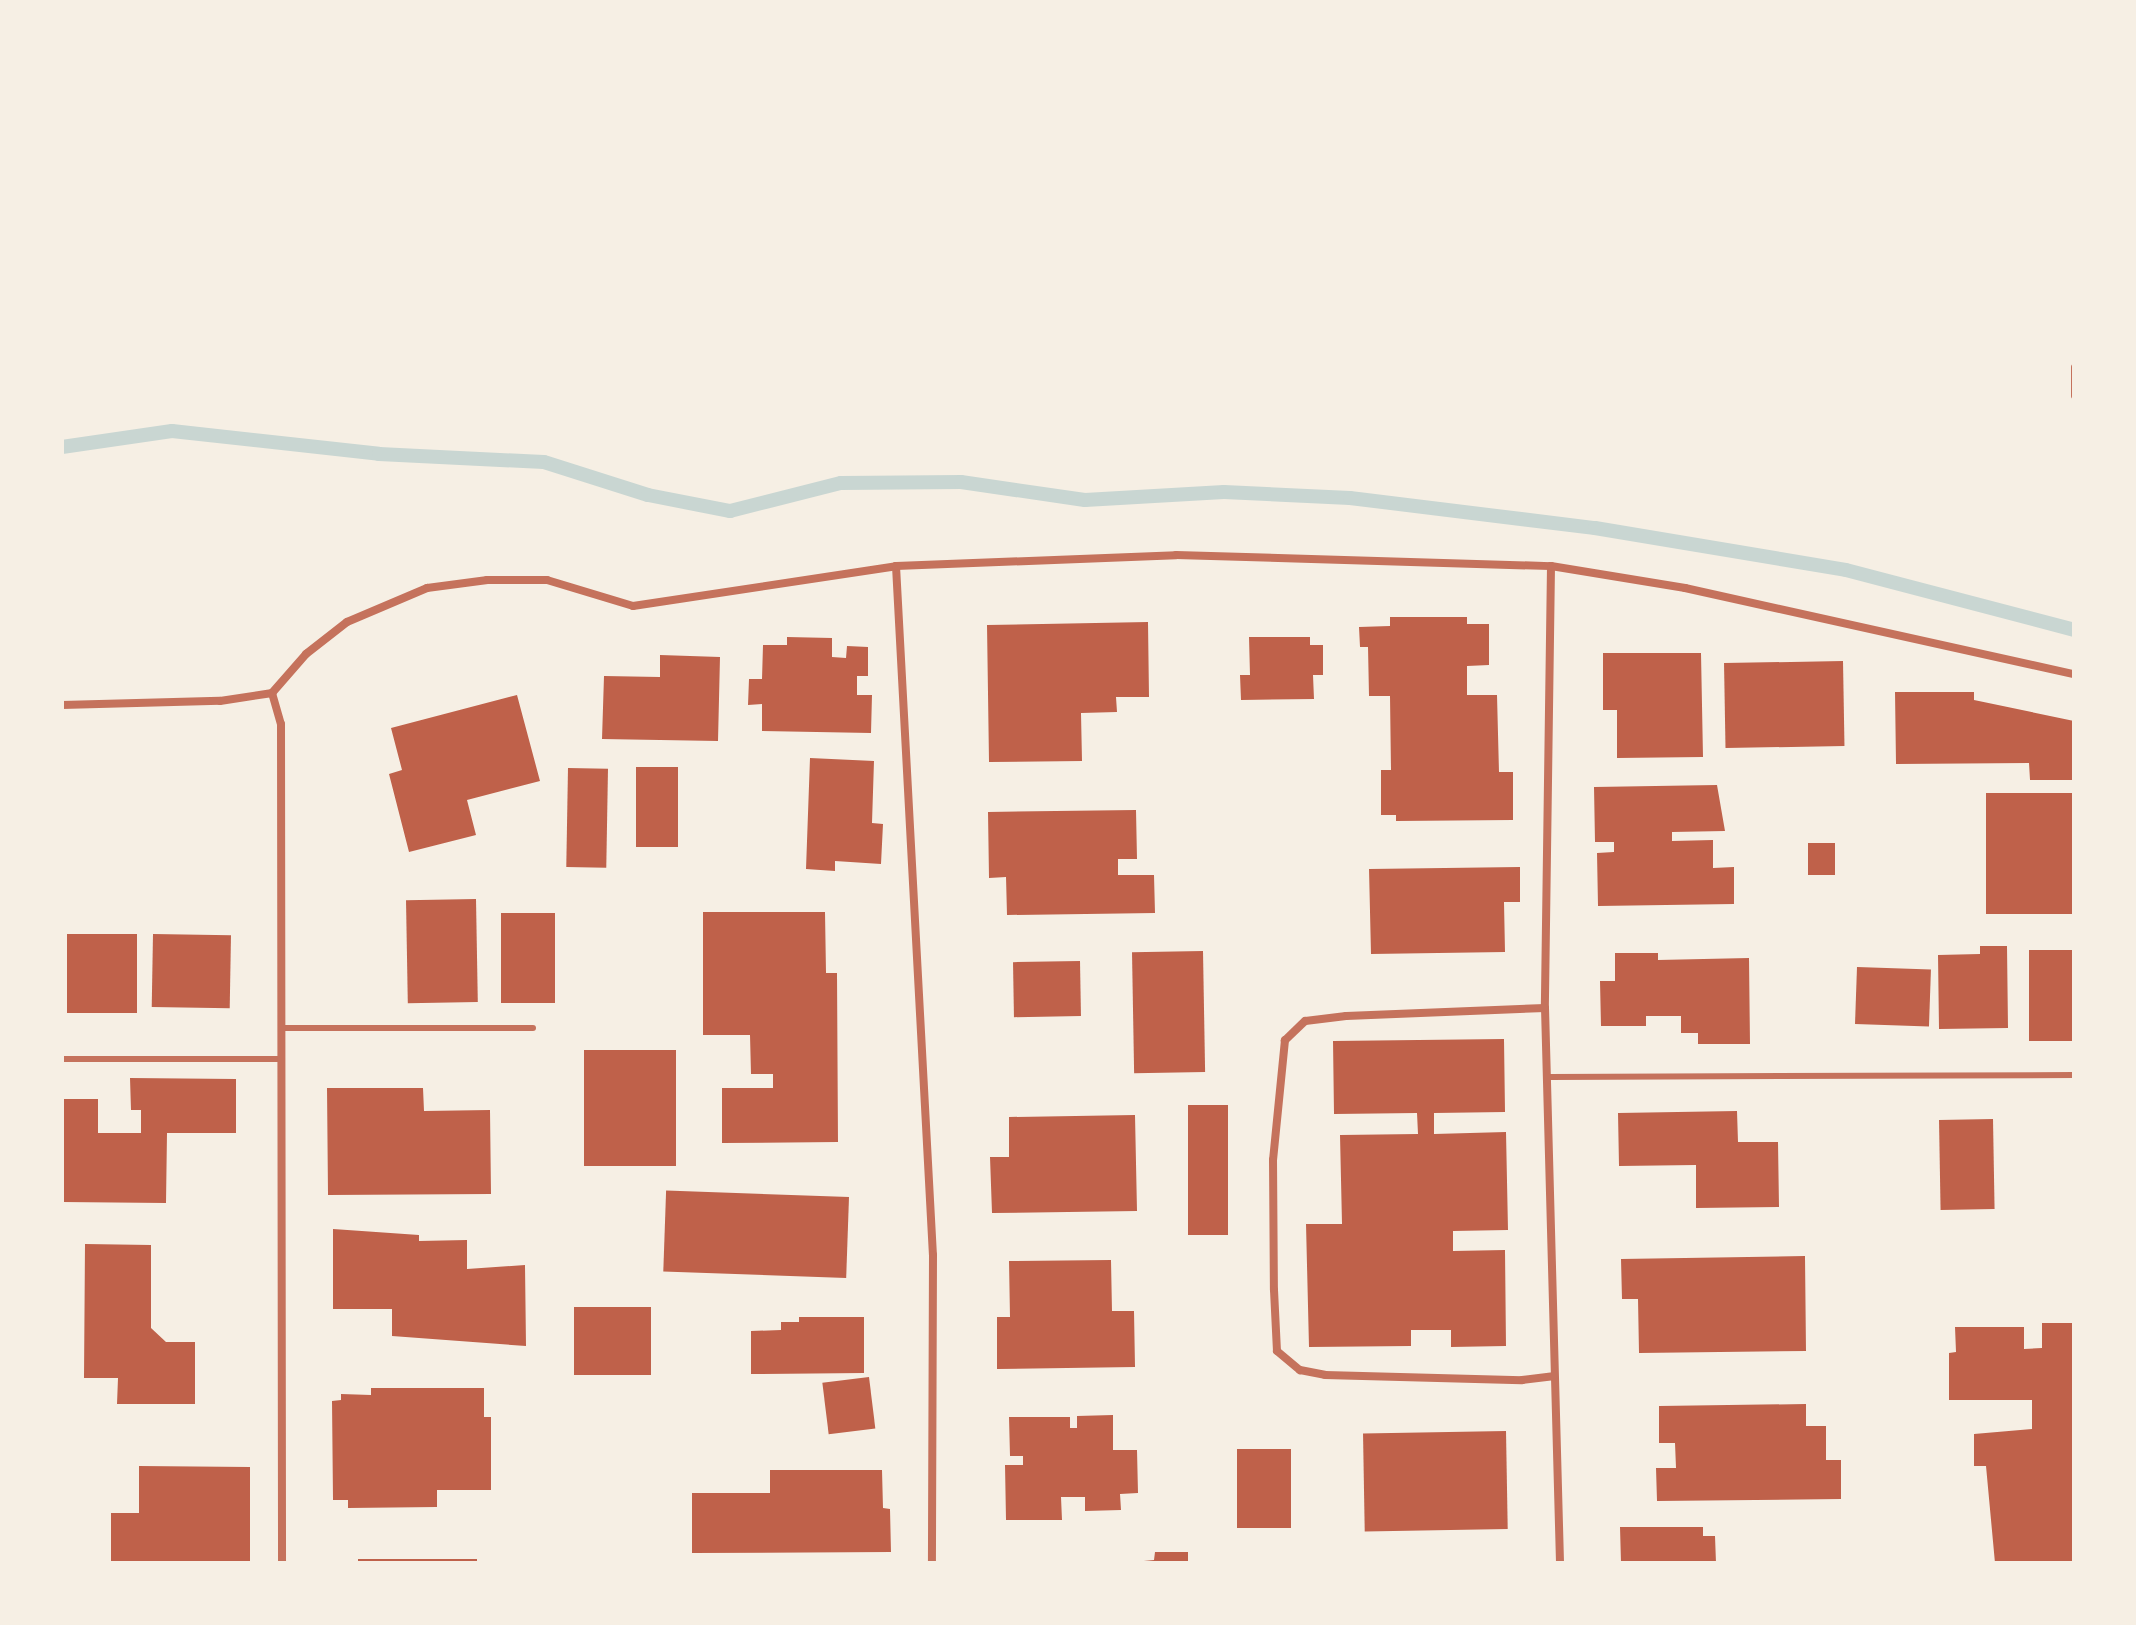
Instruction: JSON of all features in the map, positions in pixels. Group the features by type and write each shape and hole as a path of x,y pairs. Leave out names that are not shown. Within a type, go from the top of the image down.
{"street":[{"path":"62,705 220,701 272,693 306,654 347,622 427,588 487,580 547,580 633,606 667,605 896,566 1176,555 1551,566 1685,588 2074,674"},
{"path":"896,566 933,1255 932,1563"},
{"path":"1551,566 1545,1008 1550,1077 1553,1376 1560,1563"},
{"path":"272,693 281,724 282,1563"},
{"path":"1545,1008 1318,1019 1305,1021 1285,1040 1273,1160 1274,1290 1277,1351 1300,1370 1325,1375 1522,1380 1553,1376"}],"lane":[{"path":"2074,367 2074,396"},
{"path":"281,1028 533,1028"},
{"path":"62,1059 282,1059"},
{"path":"1550,1077 2074,1075"}],"building":[{"path":"1390,617 1467,617 1467,624 1489,624 1489,665 1467,666 1467,695 1497,695 1499,772 1513,772 1513,820 1396,821 1396,815 1381,815 1381,770 1391,770 1390,696 1369,696 1368,647 1360,647 1359,627 1390,626"},
{"path":"1148,622 1149,697 1116,697 1117,712 1081,713 1082,761 989,762 987,625"},
{"path":"787,637 832,638 832,657 846,658 847,646 868,647 868,676 857,676 857,695 872,695 871,733 762,731 762,704 748,705 749,679 762,679 763,645 787,645"},
{"path":"1249,637 1310,637 1310,645 1323,645 1323,675 1313,675 1314,699 1241,700 1240,675 1250,675"},
{"path":"1603,653 1701,653 1703,757 1617,758 1617,710 1603,710"},
{"path":"660,655 720,657 718,741 602,739 604,676 660,677"},
{"path":"1843,661 1844,746 1726,748 1724,663"},
{"path":"1895,692 1974,692 1974,700 2074,721 2074,780 2030,780 2029,763 1896,764"},
{"path":"517,695 540,781 467,800 476,835 409,852 389,774 402,770 391,728"},
{"path":"810,758 874,761 872,823 883,824 881,864 835,861 835,871 806,869"},
{"path":"636,767 678,767 678,847 636,847"},
{"path":"568,768 608,769 606,868 566,867"},
{"path":"1717,785 1725,831 1672,832 1672,841 1713,840 1713,868 1734,867 1734,904 1598,906 1597,853 1614,852 1614,842 1595,842 1594,787"},
{"path":"1986,793 2074,793 2074,914 1986,914"},
{"path":"1136,810 1137,859 1118,859 1118,875 1154,875 1155,913 1007,915 1006,877 989,878 988,812"},
{"path":"1808,843 1835,843 1835,875 1808,875"},
{"path":"1520,867 1520,902 1504,902 1505,952 1371,954 1369,869"},
{"path":"476,899 478,1002 408,1003 406,900"},
{"path":"703,912 825,912 826,973 837,973 838,1142 722,1143 722,1088 773,1088 773,1074 751,1074 750,1035 703,1035"},
{"path":"501,913 555,913 555,1003 501,1003"},
{"path":"67,934 137,934 137,1013 67,1013"},
{"path":"153,934 231,935 230,1008 152,1007"},
{"path":"1980,946 2007,946 2008,1028 1939,1029 1938,955 1980,954"},
{"path":"2029,950 2074,950 2074,1041 2029,1041"},
{"path":"1203,951 1205,1072 1134,1073 1132,952"},
{"path":"1615,953 1658,953 1658,960 1749,958 1750,1044 1698,1044 1698,1033 1681,1033 1681,1016 1646,1016 1646,1026 1601,1026 1600,981 1615,981"},
{"path":"1080,961 1081,1016 1014,1017 1013,962"},
{"path":"1857,967 1931,970 1929,1027 1855,1024"},
{"path":"1504,1039 1505,1112 1434,1113 1434,1134 1506,1132 1508,1230 1453,1231 1453,1251 1505,1250 1506,1346 1451,1347 1451,1330 1411,1330 1411,1346 1309,1347 1306,1224 1342,1224 1340,1135 1418,1134 1417,1113 1334,1114 1333,1041"},
{"path":"584,1050 676,1050 676,1166 584,1166"},
{"path":"130,1078 236,1079 236,1133 167,1133 166,1203 62,1202 62,1099 98,1099 98,1133 141,1133 141,1110 131,1110"},
{"path":"327,1088 423,1088 424,1111 490,1110 491,1194 328,1195"},
{"path":"1188,1105 1228,1105 1228,1235 1188,1235"},
{"path":"1737,1111 1738,1142 1778,1142 1779,1207 1696,1208 1696,1165 1619,1166 1618,1113"},
{"path":"1135,1115 1137,1211 992,1213 990,1157 1009,1157 1009,1117"},
{"path":"1993,1119 1995,1209 1941,1210 1939,1120"},
{"path":"666,1191 849,1197 846,1278 663,1272"},
{"path":"333,1229 419,1235 419,1241 467,1240 467,1269 525,1265 526,1346 392,1336 392,1309 333,1309"},
{"path":"85,1244 151,1245 151,1328 166,1342 195,1342 195,1404 117,1404 118,1378 84,1378"},
{"path":"1805,1256 1806,1351 1639,1353 1638,1299 1622,1299 1621,1259"},
{"path":"1111,1260 1112,1311 1134,1311 1135,1367 997,1369 997,1317 1010,1317 1009,1261"},
{"path":"574,1307 651,1307 651,1375 574,1375"},
{"path":"799,1317 864,1317 864,1373 751,1374 751,1331 781,1330 781,1322 799,1322"},
{"path":"2042,1323 2074,1323 2074,1563 1995,1563 1986,1466 1974,1466 1974,1434 2032,1429 2032,1400 1949,1400 1949,1353 1956,1352 1955,1327 2024,1327 2024,1349 2042,1348"},
{"path":"869,1377 875,1429 829,1434 822,1383"},
{"path":"371,1388 484,1388 484,1417 491,1417 491,1490 437,1490 437,1507 348,1508 348,1500 333,1500 332,1401 341,1400 341,1394 371,1395"},
{"path":"1806,1404 1806,1426 1826,1426 1826,1460 1841,1460 1841,1499 1657,1501 1656,1468 1676,1468 1675,1443 1659,1443 1659,1406"},
{"path":"1113,1415 1113,1450 1137,1450 1138,1493 1120,1494 1121,1510 1085,1511 1085,1497 1061,1497 1062,1520 1006,1520 1005,1465 1023,1465 1023,1456 1010,1456 1009,1417 1070,1417 1070,1428 1077,1428 1077,1416"},
{"path":"1506,1431 1508,1529 1365,1531 1363,1433"},
{"path":"1237,1449 1291,1449 1291,1528 1237,1528"},
{"path":"139,1466 250,1467 250,1563 111,1563 111,1513 139,1513"},
{"path":"770,1470 882,1470 883,1508 890,1509 891,1552 692,1553 692,1493 770,1493"},
{"path":"1620,1527 1703,1527 1703,1536 1715,1536 1716,1563 1621,1563"},
{"path":"1155,1552 1188,1552 1188,1563 1123,1563 1154,1560"},
{"path":"358,1559 477,1559 477,1563 358,1563"}],"waterway":[{"path":"62,447 172,431 379,454 544,462 648,495 730,511 841,483 961,482 1085,500 1224,492 1350,498 1595,528 1846,570 2074,630"}]}
